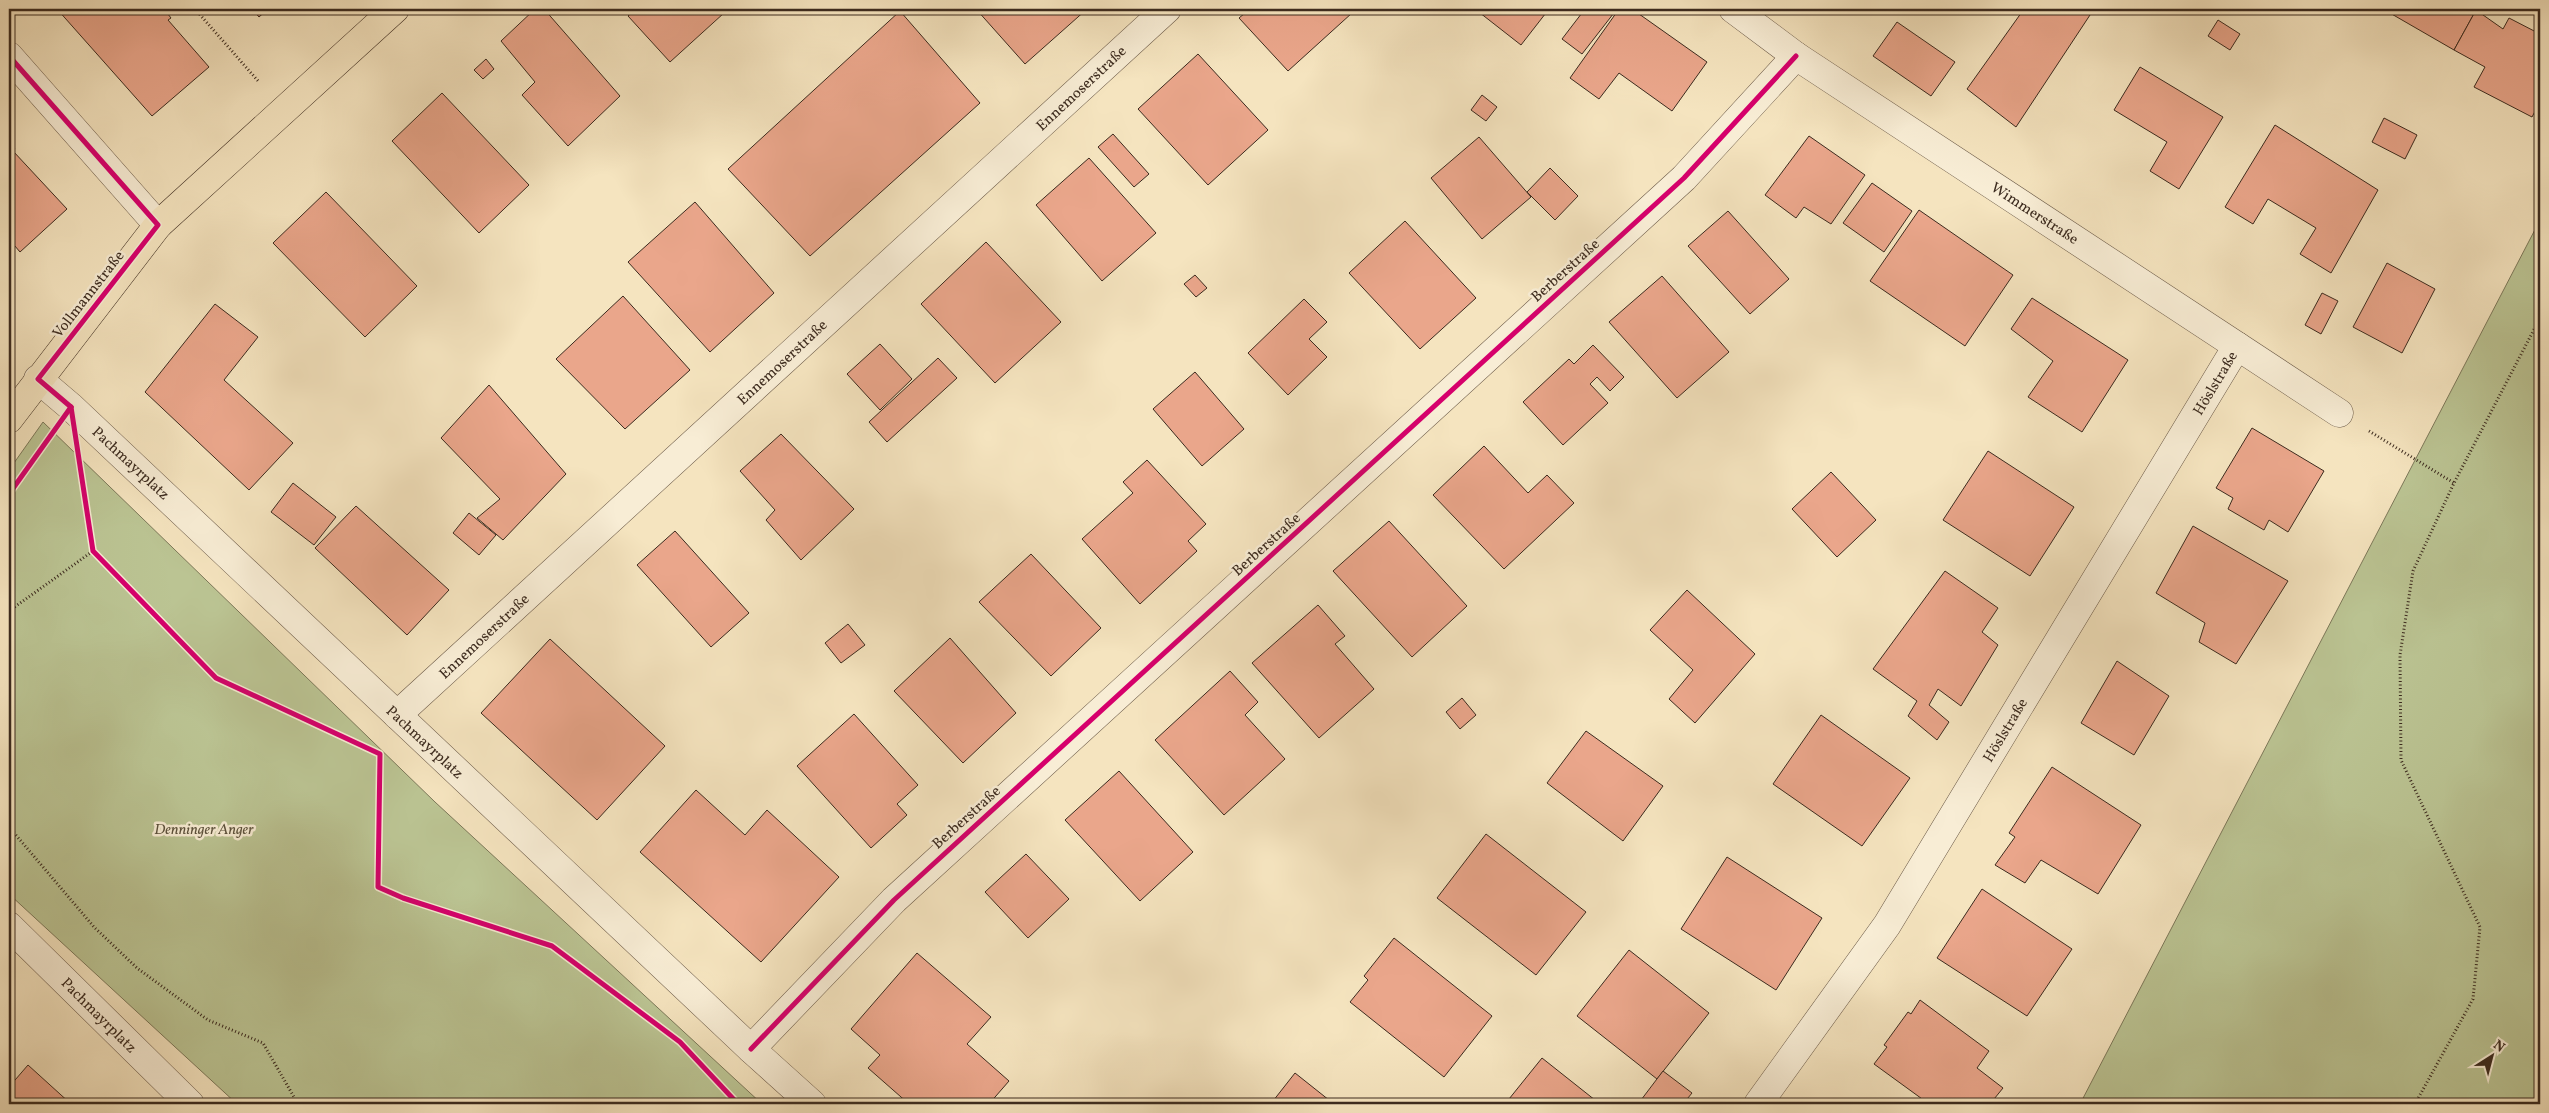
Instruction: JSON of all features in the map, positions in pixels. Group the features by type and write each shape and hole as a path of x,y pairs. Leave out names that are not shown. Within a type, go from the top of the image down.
{"main road":[{"name":"Vollmannstraße","path":"9,418 158,225 395,9"}],"street":[{"name":"Ennemoserstraße","path":"398,715 1167,9"},
{"name":"Wimmerstraße","path":"1733,9 1796,56 2339,413"},
{"path":"9,56 158,225"},
{"name":"Berberstraße","path":"751,1049 894,900 1684,178 1796,56"},
{"name":"Höslstraße","path":"1758,1104 1887,925 2237,346"},
{"name":"Pachmayrplatz","path":"38,379 71,407 751,1049 812,1104"},
{"name":"Pachmayrplatz","path":"9,926 190,1104"}],"path":[{"path":"195,9 259,82"},
{"path":"2414,1104 2473,999 2480,927 2401,760 2400,656 2413,571 2454,483 2540,318"},
{"path":"2339,413 2454,483"},
{"path":"80,464 93,550 216,678 380,754 378,887 403,898 552,946 680,1042 738,1104"},
{"path":"9,611 93,550"},
{"path":"9,827 94,927 137,968 208,1020 263,1043 298,1104"}],"green space":[{"path":"2540,220 2540,1104 2080,1104"},
{"name":"Denninger Anger","path":"43,422 435,802 762,1104 237,1104 9,894 9,470"}],"building":[{"path":"57,9 164,9 171,18 168,20 209,67 152,116"},
{"path":"252,9 268,9 259,17"},
{"path":"535,9 544,9 620,96 568,146 522,95 535,82 501,41"},
{"path":"636,9 721,9 724,13 670,62 628,16"},
{"path":"976,9 1087,9 1025,64"},
{"path":"1250,9 1349,9 1352,13 1288,71 1239,18"},
{"path":"1475,9 1549,9 1521,45"},
{"path":"1585,9 1617,9 1582,54 1562,39"},
{"path":"1619,9 1632,9 1707,62 1672,111 1619,73 1599,99 1570,78"},
{"path":"2024,9 2082,9 2090,15 2016,127 1967,89"},
{"path":"2383,9 2473,9 2476,10 2454,50"},
{"path":"2476,10 2503,29 2509,18 2540,34 2540,102 2532,117 2474,87 2485,67 2454,50"},
{"path":"900,11 980,103 810,256 728,169"},
{"path":"2218,20 2240,34 2230,50 2208,36"},
{"path":"1897,22 1955,62 1931,96 1873,56"},
{"path":"1198,54 1268,130 1208,185 1138,109"},
{"path":"486,59 494,69 483,79 474,70"},
{"path":"2140,67 2223,117 2179,189 2150,171 2167,142 2114,110"},
{"path":"442,93 529,185 479,233 392,141"},
{"path":"1482,95 1497,107 1486,121 1471,110"},
{"path":"2384,118 2417,135 2405,159 2372,142"},
{"path":"2275,125 2378,190 2331,273 2300,254 2316,228 2268,199 2253,224 2225,207"},
{"path":"1113,134 1149,174 1134,187 1098,147"},
{"path":"1809,136 1865,175 1831,224 1804,207 1796,218 1765,195"},
{"path":"1479,137 1531,197 1482,239 1431,178"},
{"path":"9,142 15,149 9,154"},
{"path":"13,151 67,209 20,252 9,239 9,156"},
{"path":"1089,158 1156,233 1102,281 1036,205"},
{"path":"1550,168 1578,196 1555,220 1527,192"},
{"path":"1872,183 1912,211 1884,252 1843,223"},
{"path":"326,192 417,286 365,337 273,243"},
{"path":"695,202 774,293 710,352 628,262"},
{"path":"1919,210 2013,275 1965,346 1870,281"},
{"path":"1728,211 1789,279 1750,314 1688,246"},
{"path":"1405,221 1476,298 1420,349 1349,273"},
{"path":"986,242 1061,322 995,383 921,304"},
{"path":"2387,263 2435,289 2402,353 2353,327"},
{"path":"1195,275 1207,288 1196,297 1184,284"},
{"path":"1662,276 1729,352 1677,398 1609,322"},
{"path":"2322,293 2338,301 2321,334 2305,325"},
{"path":"623,296 690,370 625,429 556,359"},
{"path":"2032,298 2128,360 2082,432 2028,397 2053,361 2011,329"},
{"path":"1304,299 1327,322 1309,339 1327,357 1288,395 1248,353"},
{"path":"215,304 258,337 224,380 293,443 249,490 145,392"},
{"path":"880,344 912,379 880,410 847,374"},
{"path":"1593,345 1624,377 1610,391 1597,377 1590,384 1608,403 1563,445 1523,402 1569,359 1574,364"},
{"path":"938,358 957,378 887,442 869,422"},
{"path":"1195,372 1244,429 1202,466 1153,409"},
{"path":"489,385 566,474 503,540 477,518 500,499 441,438"},
{"path":"2252,428 2324,471 2288,532 2269,520 2264,530 2228,509 2233,498 2216,488"},
{"path":"781,434 854,509 801,560 766,520 775,510 740,471"},
{"path":"1484,446 1528,493 1547,475 1574,503 1504,569 1433,495"},
{"path":"1988,451 2074,507 2030,576 1943,520"},
{"path":"1147,460 1206,524 1188,541 1197,551 1140,604 1082,539 1133,493 1123,482"},
{"path":"1831,472 1876,520 1837,557 1792,509"},
{"path":"293,483 336,517 314,545 271,512"},
{"path":"356,506 449,590 407,635 315,548"},
{"path":"469,513 496,535 479,555 453,533"},
{"path":"1389,521 1467,606 1412,657 1333,571"},
{"path":"2193,526 2288,581 2236,664 2199,642 2205,623 2156,593"},
{"path":"675,531 749,613 711,647 637,565"},
{"path":"1031,554 1101,628 1051,676 979,602"},
{"path":"1945,571 1998,608 1982,632 1998,645 1961,706 1938,689 1929,705 1949,722 1937,740 1908,716 1917,701 1873,669"},
{"path":"1687,590 1755,654 1695,723 1669,699 1693,670 1650,630"},
{"path":"1318,605 1345,636 1335,644 1374,689 1319,738 1252,663"},
{"path":"848,624 865,645 841,663 825,643"},
{"path":"950,638 1016,713 963,763 894,691"},
{"path":"550,639 665,746 597,820 481,713"},
{"path":"2117,661 2169,696 2134,755 2081,723"},
{"path":"1230,671 1258,702 1245,715 1285,759 1224,815 1155,740"},
{"path":"1462,698 1476,715 1460,729 1446,712"},
{"path":"854,714 918,785 897,804 907,815 871,848 797,766"},
{"path":"1821,715 1910,778 1862,846 1773,784"},
{"path":"1586,731 1663,786 1623,841 1547,783"},
{"path":"2052,767 2141,825 2098,894 2041,860 2025,883 1995,865 2015,837 2009,833"},
{"path":"1119,771 1193,852 1140,901 1065,820"},
{"path":"696,790 745,835 767,810 839,877 761,962 640,852"},
{"path":"1486,834 1586,912 1536,975 1437,898"},
{"path":"1026,854 1069,899 1028,938 985,892"},
{"path":"1727,857 1822,918 1776,990 1681,929"},
{"path":"1982,889 2072,949 2027,1016 1937,958"},
{"path":"1394,938 1492,1016 1444,1077 1350,1002 1368,980 1364,976"},
{"path":"1629,950 1709,1013 1657,1079 1577,1016"},
{"path":"917,953 991,1017 967,1044 1009,1081 989,1104 909,1104 868,1068 880,1055 851,1029"},
{"path":"1920,1000 1989,1051 1977,1068 2003,1088 1990,1104 1929,1104 1874,1064 1887,1047 1884,1045 1908,1012 1911,1014"},
{"path":"1542,1058 1600,1104 1505,1104"},
{"path":"28,1065 71,1104 9,1104 9,1087"},
{"path":"1663,1071 1692,1093 1683,1104 1638,1104"},
{"path":"1295,1073 1334,1104 1277,1104 1273,1101"}],"cycle path":[{"path":"9,56 158,225 38,379 71,407"},
{"path":"751,1049 894,900 1684,178 1796,56"},
{"path":"71,407 93,551 216,678 380,754 378,887 403,898 552,946 680,1042 738,1104"},
{"path":"9,494 71,407"}]}
